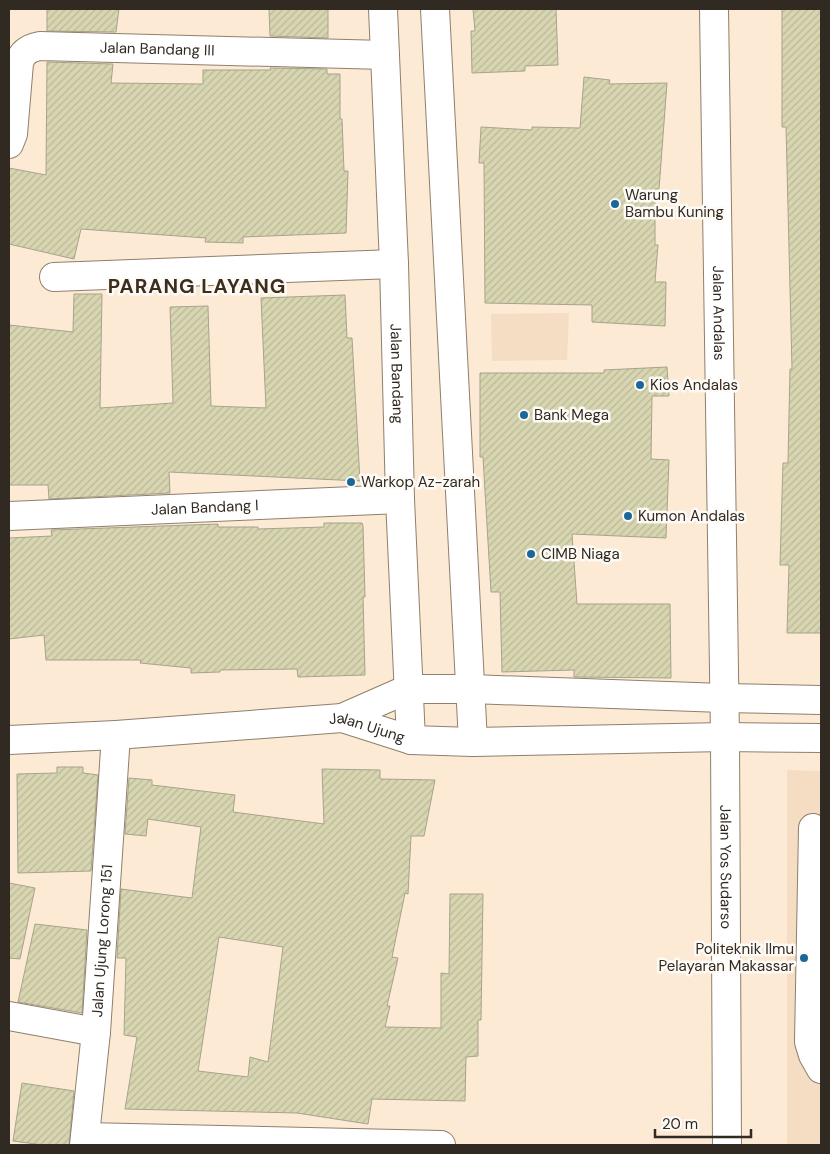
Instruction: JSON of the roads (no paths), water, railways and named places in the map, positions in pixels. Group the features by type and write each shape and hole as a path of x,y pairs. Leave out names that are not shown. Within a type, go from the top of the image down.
{"main road":[{"name":"Jalan Bandang","path":"383,9 394,264 400,499 411,740"},
{"path":"435,9 472,689 473,742"},
{"name":"Jalan Andalas","path":"714,9 725,737"},
{"name":"Jalan Bandang III","path":"9,144 13,134 19,63 21,56 33,47 386,55"},
{"path":"54,277 394,264"},
{"name":"Jalan Bandang I","path":"9,516 400,499"},
{"path":"342,718 408,689 472,689 821,700"},
{"name":"Jalan Ujung","path":"9,740 116,735 342,718 411,740 473,742 725,737 821,738"},
{"name":"Jalan Ujung Lorong 151","path":"84,1141 96,1032 116,735"},
{"name":"Jalan Yos Sudarso","path":"725,737 727,1145"},
{"path":"813,828 809,1042 813,1055 821,1069"},
{"path":"9,1016 96,1032"},
{"path":"84,1141 441,1145"}],"place":[{"name":"Warung Bambu Kuning","path":"615,204"},
{"name":"Kios Andalas","path":"640,385"},
{"name":"Bank Mega","path":"524,415"},
{"name":"Warkop Az-zarah","path":"351,482"},
{"name":"Kumon Andalas","path":"628,516"},
{"name":"CIMB Niaga","path":"531,554"},
{"name":"Politeknik Ilmu Pelayaran Makassar","path":"804,958"}],"district":[{"name":"PARANG LAYANG","path":"197,286"}]}
